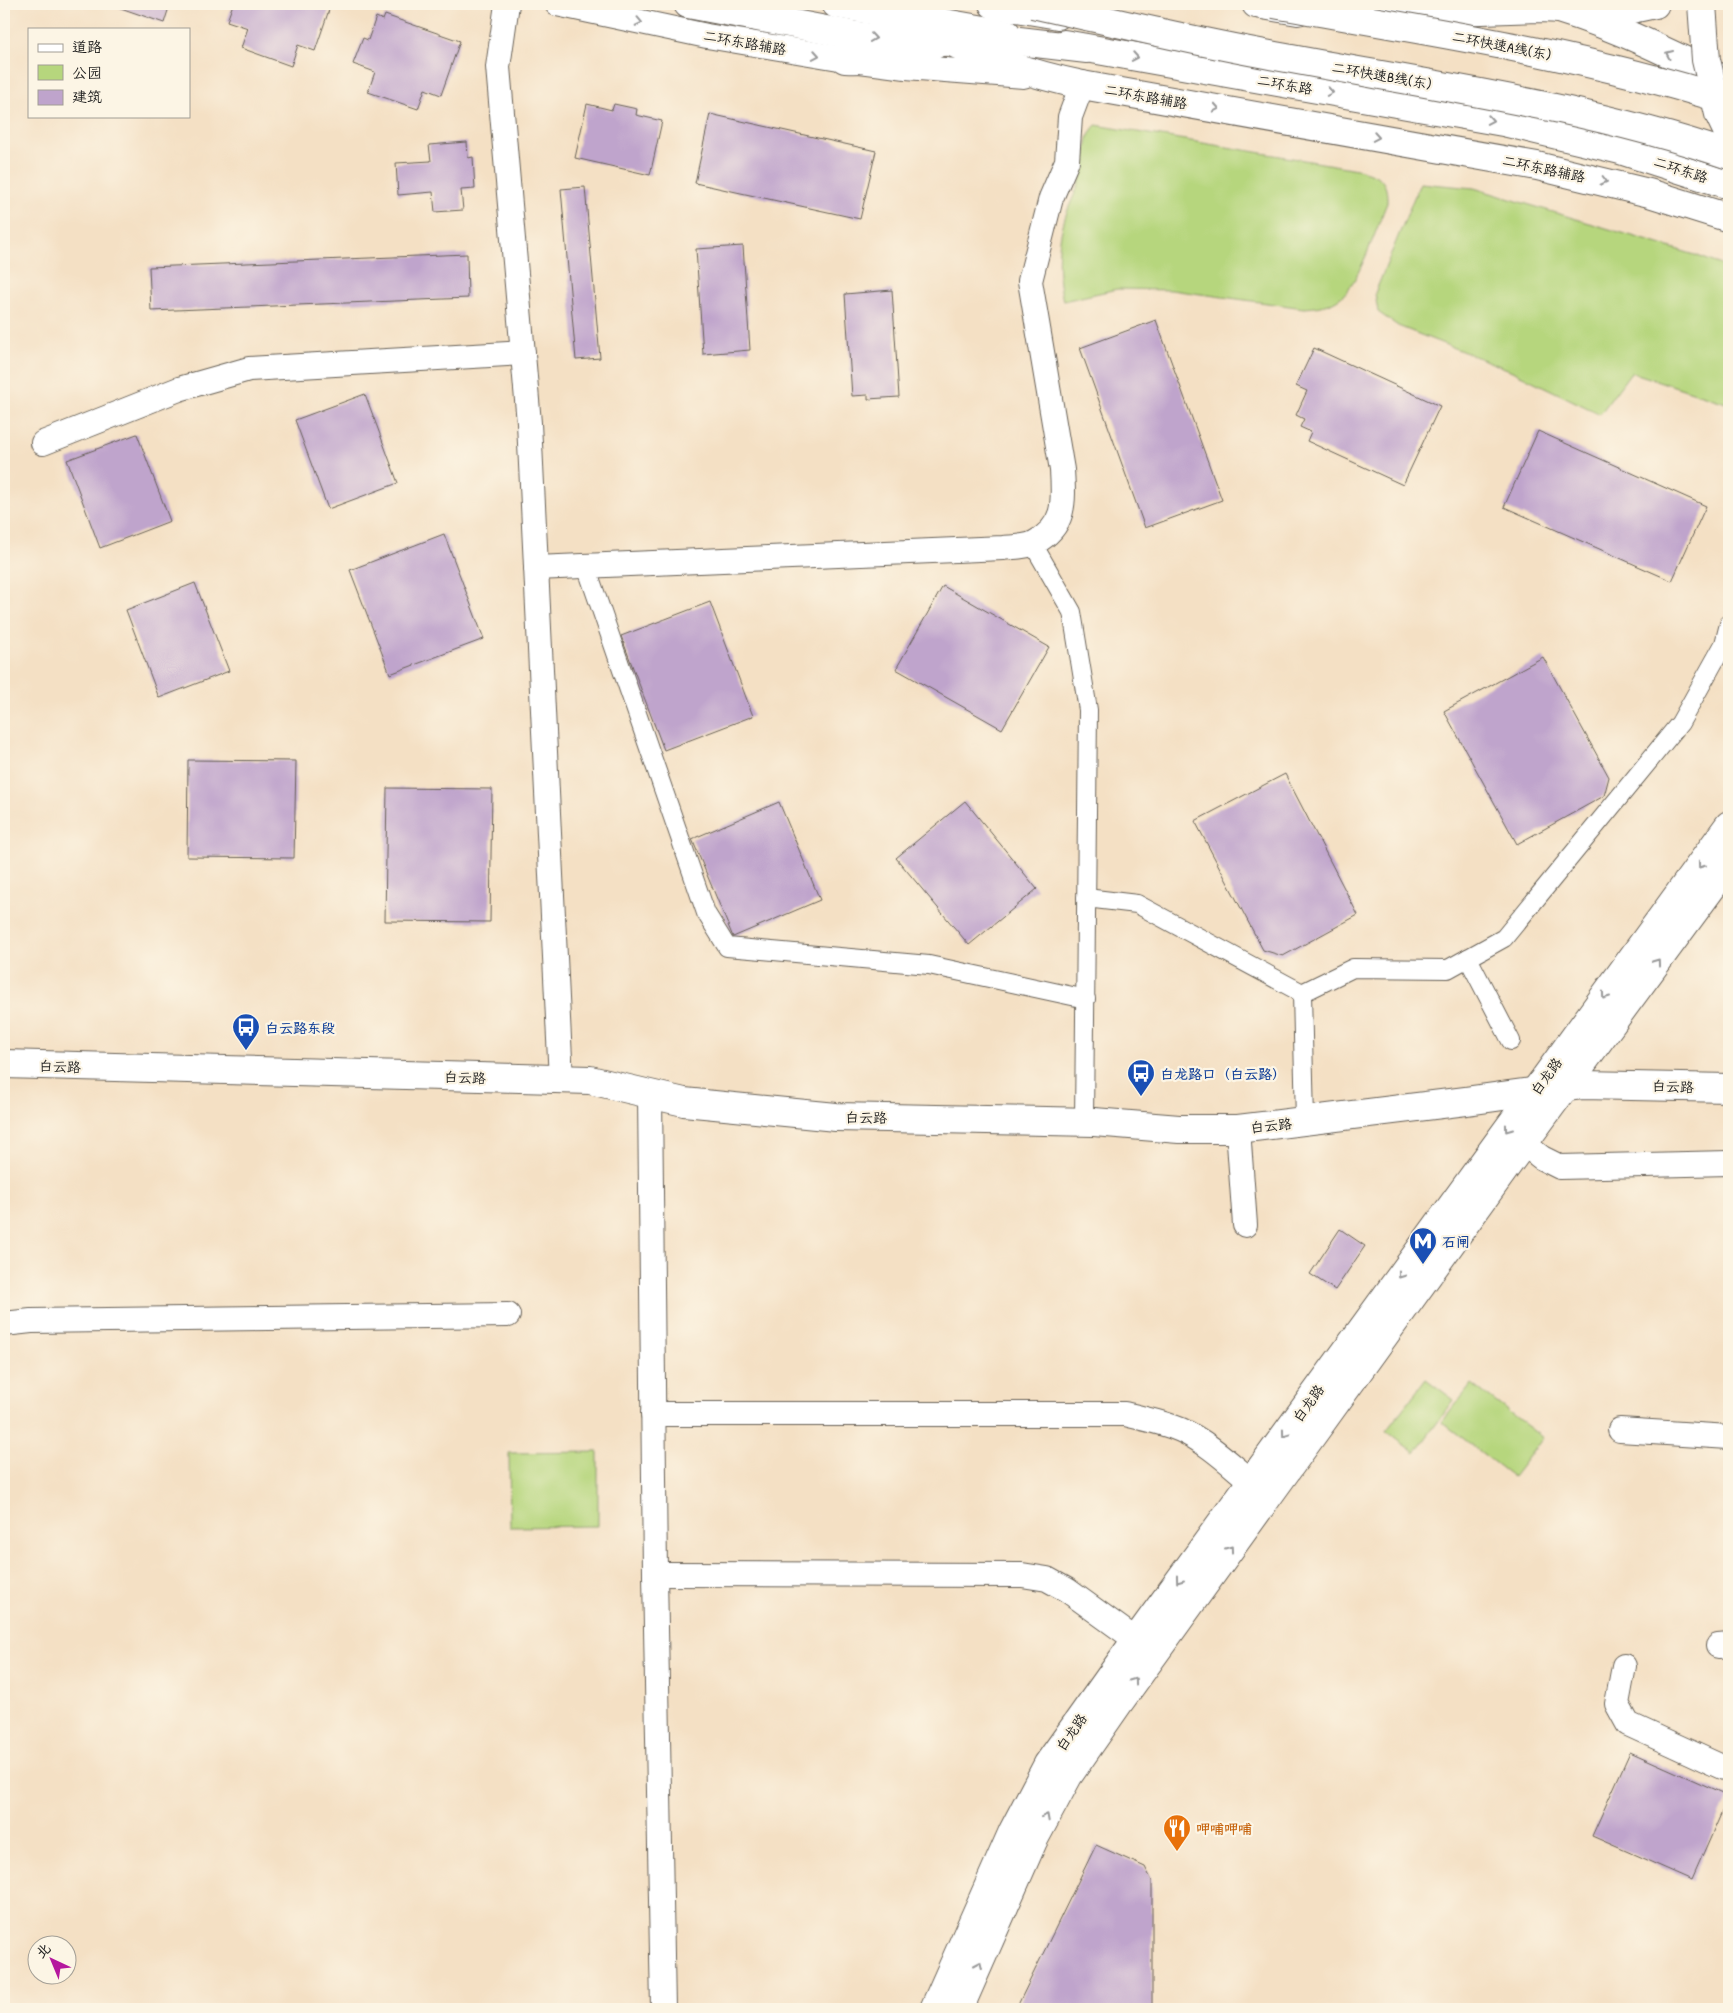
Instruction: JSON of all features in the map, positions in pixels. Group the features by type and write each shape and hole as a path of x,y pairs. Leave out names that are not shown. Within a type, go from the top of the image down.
{"main road":[{"path":"688,4 870,38 951,42 1019,41 1088,48"},
{"name":"二环东路","path":"993,4 1509,95 1628,123 1729,155"},
{"name":"二环快速B线(东)","path":"1033,4 1263,54 1531,102 1612,120 1729,155"},
{"path":"1256,4 1559,58 1640,77 1729,102"},
{"name":"二环快速A线(东)","path":"1272,4 1551,54 1641,75 1729,102"},
{"path":"1313,14 1547,6 1622,11 1655,4"},
{"path":"1702,4 1706,60 1719,114 1729,135"},
{"path":"848,6 909,23 1025,71 1082,85"},
{"name":"二环东路","path":"848,6 1545,131 1620,150 1729,185"},
{"path":"1547,6 1623,33 1729,82"},
{"path":"845,60 881,58 951,42"},
{"name":"二环东路辅路","path":"1082,85 1537,166 1649,193 1729,218"},
{"name":"白龙路","path":"934,2009 1013,1830 1044,1773 1136,1640 1729,825"},
{"name":"白龙路","path":"959,2009 1033,1840 1068,1776 1118,1704 1729,864"},
{"name":"白云路","path":"4,1064 590,1080 684,1102 836,1117 1084,1122 1179,1129 1238,1129 1466,1101 1566,1086 1617,1085 1729,1088"}],"street":[{"path":"507,4 498,67 529,423 561,1080"},
{"name":"二环东路辅路","path":"557,4 699,34 845,60 906,67 1013,75 1082,85"},
{"path":"536,568 993,548 1033,544 1056,527 1064,499 1062,470 1030,281 1051,198 1067,162 1070,117 1082,85"},
{"path":"43,443 179,389 248,369 523,353"},
{"path":"1033,544 1072,612 1088,710 1084,1122"},
{"path":"586,566 706,913 727,947 928,965 1086,999"},
{"path":"1302,993 1353,968 1448,969 1504,938 1548,887 1680,723 1727,646 1729,624"},
{"path":"1086,898 1137,904 1302,993"},
{"path":"1468,958 1511,1041"},
{"path":"1302,993 1305,1121"},
{"path":"650,1094 655,1574 663,2009"},
{"path":"1238,1129 1245,1225"},
{"path":"1524,1144 1542,1158 1560,1167 1729,1163"},
{"path":"4,1324 31,1321 508,1315"},
{"path":"653,1414 1124,1414 1182,1430 1205,1444 1251,1481"},
{"path":"1620,1430 1729,1437"},
{"path":"655,1574 1022,1575 1047,1579 1067,1590 1136,1640"},
{"path":"1624,1666 1617,1704 1628,1724 1724,1768 1729,1768"}],"green space":[{"path":"1096,125 1357,169 1371,173 1380,179 1386,188 1387,203 1361,268 1354,280 1341,297 1327,304 1304,308 1171,290 1117,289 1063,301 1059,270 1062,229 1083,171 1089,135"},
{"path":"1420,183 1474,188 1695,255 1729,268 1729,404 1631,372 1600,414 1510,370 1398,326 1378,312 1375,293"},
{"path":"1426,1379 1454,1400 1415,1453 1386,1431"},
{"path":"1472,1384 1543,1438 1513,1477 1442,1422"},
{"path":"598,1452 598,1526 510,1527 509,1453"}],"building":[{"path":"116,4 170,4 164,23 115,6"},
{"path":"233,4 331,4 315,51 298,45 291,66 241,48 248,28 227,21"},
{"path":"385,15 460,41 441,95 425,89 418,109 368,92 375,72 353,64 363,38 368,40 376,17 383,20"},
{"path":"587,104 612,110 614,104 637,109 636,115 662,121 650,175 575,158"},
{"path":"710,114 876,151 860,219 695,183"},
{"path":"467,142 468,158 473,157 475,189 461,190 463,210 435,212 433,192 398,195 396,163 431,161 429,145"},
{"path":"585,187 600,358 576,360 561,189"},
{"path":"743,246 750,350 703,354 696,249"},
{"path":"467,254 468,298 151,311 149,267"},
{"path":"892,290 899,397 868,399 868,395 852,396 845,294"},
{"path":"1156,320 1222,500 1145,528 1080,348"},
{"path":"1314,348 1440,406 1403,485 1307,441 1311,432 1300,427 1304,419 1296,415 1307,391 1296,386"},
{"path":"365,394 398,483 328,509 295,420"},
{"path":"1538,431 1706,506 1672,581 1504,507"},
{"path":"137,434 170,521 100,548 67,460"},
{"path":"444,534 484,639 390,674 350,570"},
{"path":"195,583 229,671 159,698 126,610"},
{"path":"943,586 1049,647 1002,729 896,669"},
{"path":"710,602 753,716 664,750 621,636"},
{"path":"1543,657 1609,777 1604,796 1517,844 1444,711"},
{"path":"188,760 296,761 294,858 187,857"},
{"path":"1285,774 1358,915 1283,956 1263,950 1195,821"},
{"path":"387,788 492,789 490,922 385,921"},
{"path":"965,801 1037,889 969,945 896,858"},
{"path":"779,802 820,900 733,937 692,839"},
{"path":"1340,1229 1365,1246 1335,1290 1310,1274"},
{"path":"1630,1752 1729,1796 1692,1880 1592,1836"},
{"path":"1096,1845 1145,1867 1152,1881 1152,2009 1016,2009"}],"place":[{"name":"白云路东段","path":"246,1051"},
{"name":"白龙路口（白云路）","path":"1141,1097"},
{"name":"石闸","path":"1423,1265"},
{"name":"呷哺呷哺","path":"1177,1852"}]}
